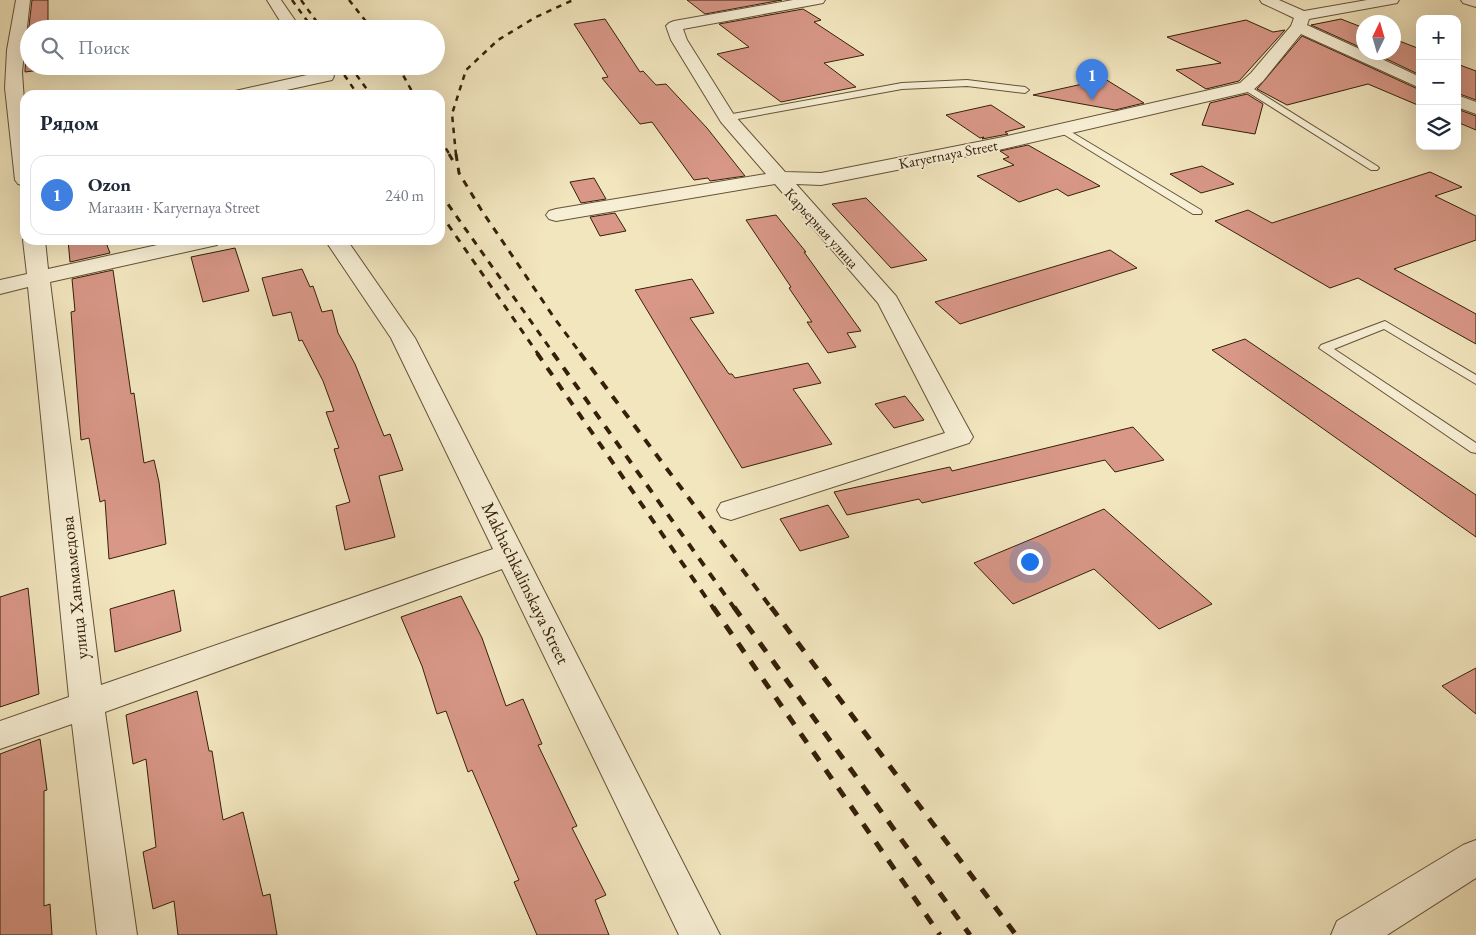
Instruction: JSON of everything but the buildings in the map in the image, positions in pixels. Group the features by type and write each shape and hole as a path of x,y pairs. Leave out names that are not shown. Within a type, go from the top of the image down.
{"street":[{"path":"21,20 24,0"},
{"path":"274,0 287,20"},
{"name":"Карьерная улица","path":"730,510 960,437 888,301 727,118 679,40 674,26 818,0"},
{"path":"1267,0 1300,21 1416,81"},
{"path":"1246,87 1257,77 1300,21 1392,0"},
{"path":"1468,0 1476,3"},
{"path":"20,23 14,58 20,147"},
{"path":"264,90 325,75"},
{"name":"Karyernaya Street","path":"556,215 778,178 821,179 1063,130 1246,87"},
{"path":"1461,102 1476,109"},
{"name":"улица Ханмамедова","path":"35,245 87,705 117,935"},
{"path":"0,287 187,245"},
{"name":"Makhachkalinskaya Street","path":"339,245 403,338 700,935"},
{"path":"0,735 512,554"},
{"path":"1351,935 1476,857"}],"lane":[{"path":"727,118 902,86 967,83 1025,90"},
{"path":"1246,87 1374,168"},
{"path":"1063,130 1197,212"},
{"path":"1476,380 1385,325 1325,348 1476,449"}],"railway":[{"path":"292,0 306,20"},
{"path":"301,0 315,20"},
{"path":"349,0 365,20"},
{"path":"456,155 452,114 466,70 498,40 536,17 573,0"},
{"path":"344,75 355,90"},
{"path":"357,75 367,90"},
{"path":"403,75 411,90"},
{"path":"445,147 450,155"},
{"path":"449,154 456,166"},
{"path":"456,154 459,173 482,211 581,354"},
{"path":"445,200 554,354"},
{"path":"445,220 538,354"},
{"path":"537,353 714,609"},
{"path":"553,353 735,609"},
{"path":"580,353 772,609"},
{"path":"713,607 940,935"},
{"path":"734,607 970,935"},
{"path":"771,607 1016,935"}],"place":[{"name":"Ozon","path":"1092,100"}]}
